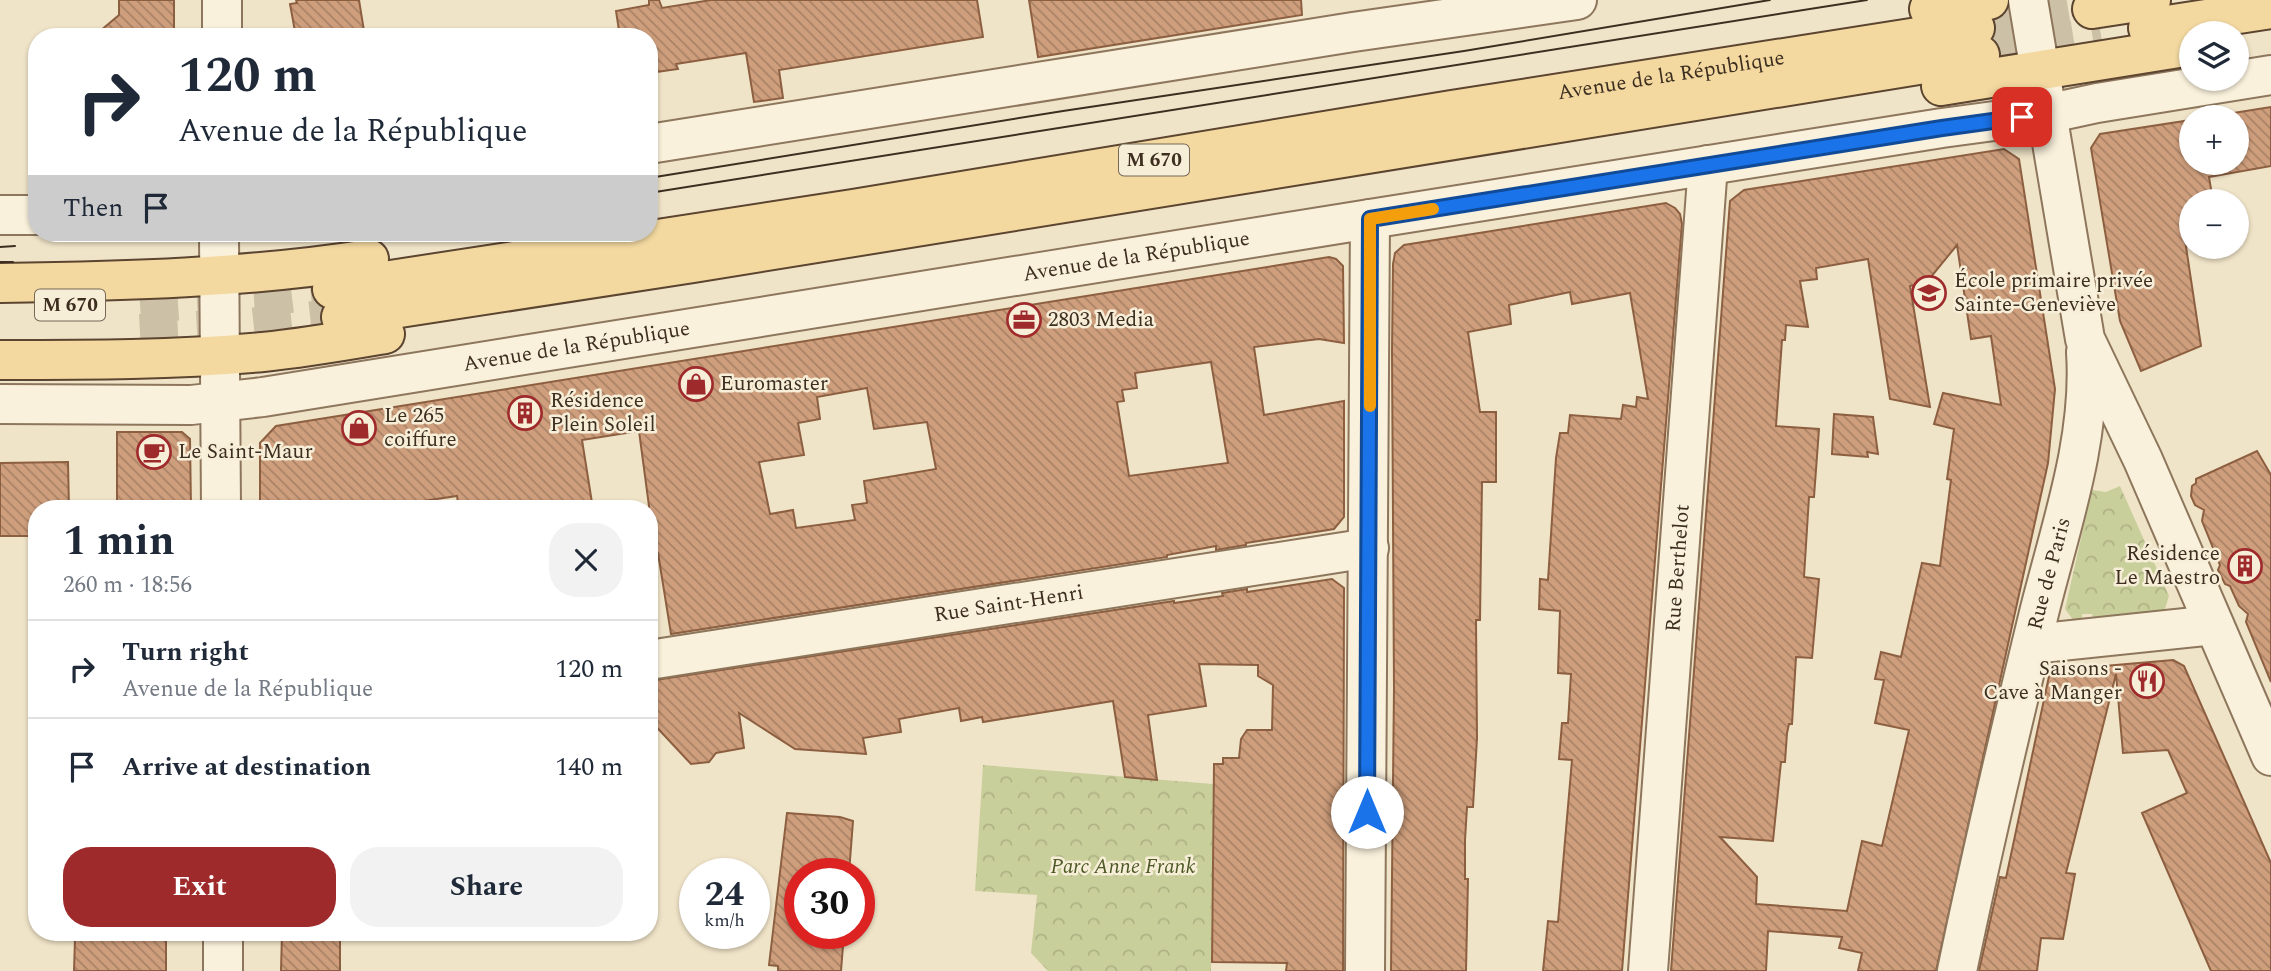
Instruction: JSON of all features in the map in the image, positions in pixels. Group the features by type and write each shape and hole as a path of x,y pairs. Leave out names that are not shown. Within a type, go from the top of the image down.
{"main road":[{"path":"2151,0 2096,22 2271,9"},
{"name":"Avenue de la République","path":"1981,27 1183,183 997,214 336,303 1141,162 1981,27"},
{"path":"2249,36 2271,32"},
{"path":"1183,183 1273,185 1338,180 2179,48"},
{"path":"658,215 898,178 1141,162"},
{"path":"0,360 221,355 313,346 808,266 905,243 997,214"},
{"path":"0,283 154,281 220,277 350,262 482,242"},
{"name":"M 670","path":"0,307 140,318 0,336"}],"street":[{"path":"222,0 222,28"},
{"path":"658,143 1353,32 1577,0"},
{"path":"2031,16 2085,339 2138,449 2271,756"},
{"name":"Avenue de la République","path":"0,404 219,403 2046,114 2097,103 2271,75"},
{"name":"Rue Berthelot","path":"1648,971 1707,166"},
{"path":"0,215 28,215"},
{"path":"1365,971 1370,219"},
{"path":"219,242 221,500"},
{"name":"Rue de Paris","path":"1957,971 2082,435 2088,377 2085,339"},
{"path":"2082,435 2108,433 2138,449"},
{"name":"Rue Saint-Henri","path":"658,659 1369,548"},
{"path":"2032,644 2214,625"},
{"path":"223,941 223,971"}],"green space":[{"path":"2120,486 2169,596 2164,612 2093,619 2092,614 2082,614 2082,620 2074,621 2065,609 2092,490 2106,492"},
{"name":"Parc Anne Frank","path":"983,765 1213,784 1211,971 1048,971 1031,953 1037,895 975,891"}],"building":[{"path":"119,0 174,0 174,28 104,28 119,15"},
{"path":"296,0 359,0 364,28 294,28 290,4 297,3"},
{"path":"649,0 659,0 662,8 711,0 977,0 983,37 779,70 783,98 754,102 746,53 676,64 678,69 658,72 658,28 619,28 616,11 649,5"},
{"path":"1029,0 1301,0 1302,15 1038,57"},
{"path":"2271,107 2271,166 2249,170 2249,110"},
{"path":"2179,122 2179,175 2220,175 2209,177 2211,189 2179,189 2179,259 2188,259 2201,346 2141,371 2120,321 2091,148 2100,134"},
{"path":"2004,149 2019,159 2055,389 2048,463 1936,971 1858,971 1862,953 1839,948 1842,937 1768,931 1766,971 1671,971 1730,201 1744,190","holes":["1957,245 1971,339 1991,336 2001,405 1943,393 1934,424 1954,429 1947,479 1951,480 1940,566 1922,563 1901,657 1881,652 1875,679 1884,680 1875,723 1909,730 1882,846 1862,841 1847,911 1756,904 1757,877 1720,837 1773,841 1781,762 1785,762 1787,733 1789,724 1792,724 1796,657 1812,658 1819,579 1804,577 1809,497 1814,497 1819,429 1776,426 1782,340 1785,340 1786,325 1808,327 1800,281 1817,279 1816,268 1868,259 1890,399 1930,407 1910,286 1926,283"]},
{"path":"1666,203 1680,214 1682,224 1622,971 1543,971 1548,921 1558,922 1572,760 1559,759 1562,723 1568,723 1571,674 1558,673 1560,611 1539,609 1540,579 1548,580 1560,433 1568,433 1570,415 1621,419 1623,405 1636,407 1637,397 1648,399 1630,293 1572,304 1570,292 1509,305 1511,324 1468,332 1480,412 1496,412 1496,482 1482,482 1480,620 1476,620 1477,738 1473,807 1467,807 1465,840 1465,879 1468,879 1466,971 1391,971 1394,688 1392,352 1395,253 1404,245"},
{"path":"1329,257 1336,259 1343,266 1344,343 1319,339 1254,347 1264,415 1344,401 1344,517 1334,529 1216,550 1216,546 1167,557 671,634 658,553 658,500 648,500 639,431 582,440 592,500 458,500 457,496 430,500 260,500 260,443 276,426","holes":["1211,362 1228,463 1129,476 1117,402 1124,401 1122,390 1137,388 1135,373","867,388 874,429 927,422 936,469 864,481 867,503 852,505 855,520 796,528 793,510 770,514 759,462 804,455 798,423 820,419 817,397"]},
{"path":"1834,414 1873,417 1878,454 1867,452 1868,457 1832,454"},
{"path":"117,432 182,432 190,439 191,500 117,500"},
{"name":"Résidence Le Maestro","path":"2257,451 2271,475 2271,682 2246,622 2248,614 2239,606 2230,586 2225,584 2218,570 2220,565 2202,521 2204,510 2195,505 2191,496 2196,479"},
{"path":"68,462 69,500 28,500 28,536 0,536 0,463"},
{"path":"1332,579 1344,588 1343,971 1286,971 1287,963 1212,962 1214,764 1223,764 1223,758 1239,758 1241,739 1247,730 1272,730 1273,685 1258,676 1258,665 1199,664 1206,706 1148,715 1157,780 1125,777 1113,701 983,722 982,717 961,721 959,708 899,719 901,732 863,738 866,754 795,749 739,713 744,748 716,753 709,762 691,764 658,729 658,680 1174,601 1223,596 1222,593 1247,589 1247,592"},
{"path":"2173,660 2184,666 2271,863 2271,971 2211,971 2142,813 2187,793 2168,750 2123,753 2116,674 2066,873 2075,874 2063,939 2041,938 2037,971 1979,971 2000,877 2006,878 2049,676 2058,670"},
{"path":"787,813 840,817 853,821 850,858 784,858 784,949 843,949 841,971 778,971 778,966 769,965"},
{"path":"75,941 166,941 166,971 74,971"},
{"path":"282,941 340,941 340,971 281,971"}],"tunnel":[{"path":"1975,28 2092,9"},
{"path":"1980,55 2101,35"},
{"path":"140,304 332,289"},
{"path":"140,333 249,327 341,317"}],"tram line":[{"path":"658,177 1063,111 1464,51 1770,0"},
{"path":"658,192 1867,0"},
{"path":"0,247 15,246"},
{"path":"0,262 13,262"}],"slow traffic":[{"path":"1370,406 1370,219 1433,209"}],"place":[{"name":"École primaire privée Sainte-Geneviève","path":"1929,293"},
{"name":"2803 Media","path":"1024,320"},
{"name":"Euromaster","path":"696,384"},
{"name":"Résidence Plein Soleil","path":"525,413"},
{"name":"Le 265 coiffure","path":"359,428"},
{"name":"Le Saint-Maur","path":"154,452"},
{"name":"Résidence Le Maestro","path":"2245,566"},
{"name":"Saisons - Cave à Manger","path":"2147,681"}],"route":[{"path":"1367,812 1370,219 2022,117"}]}
